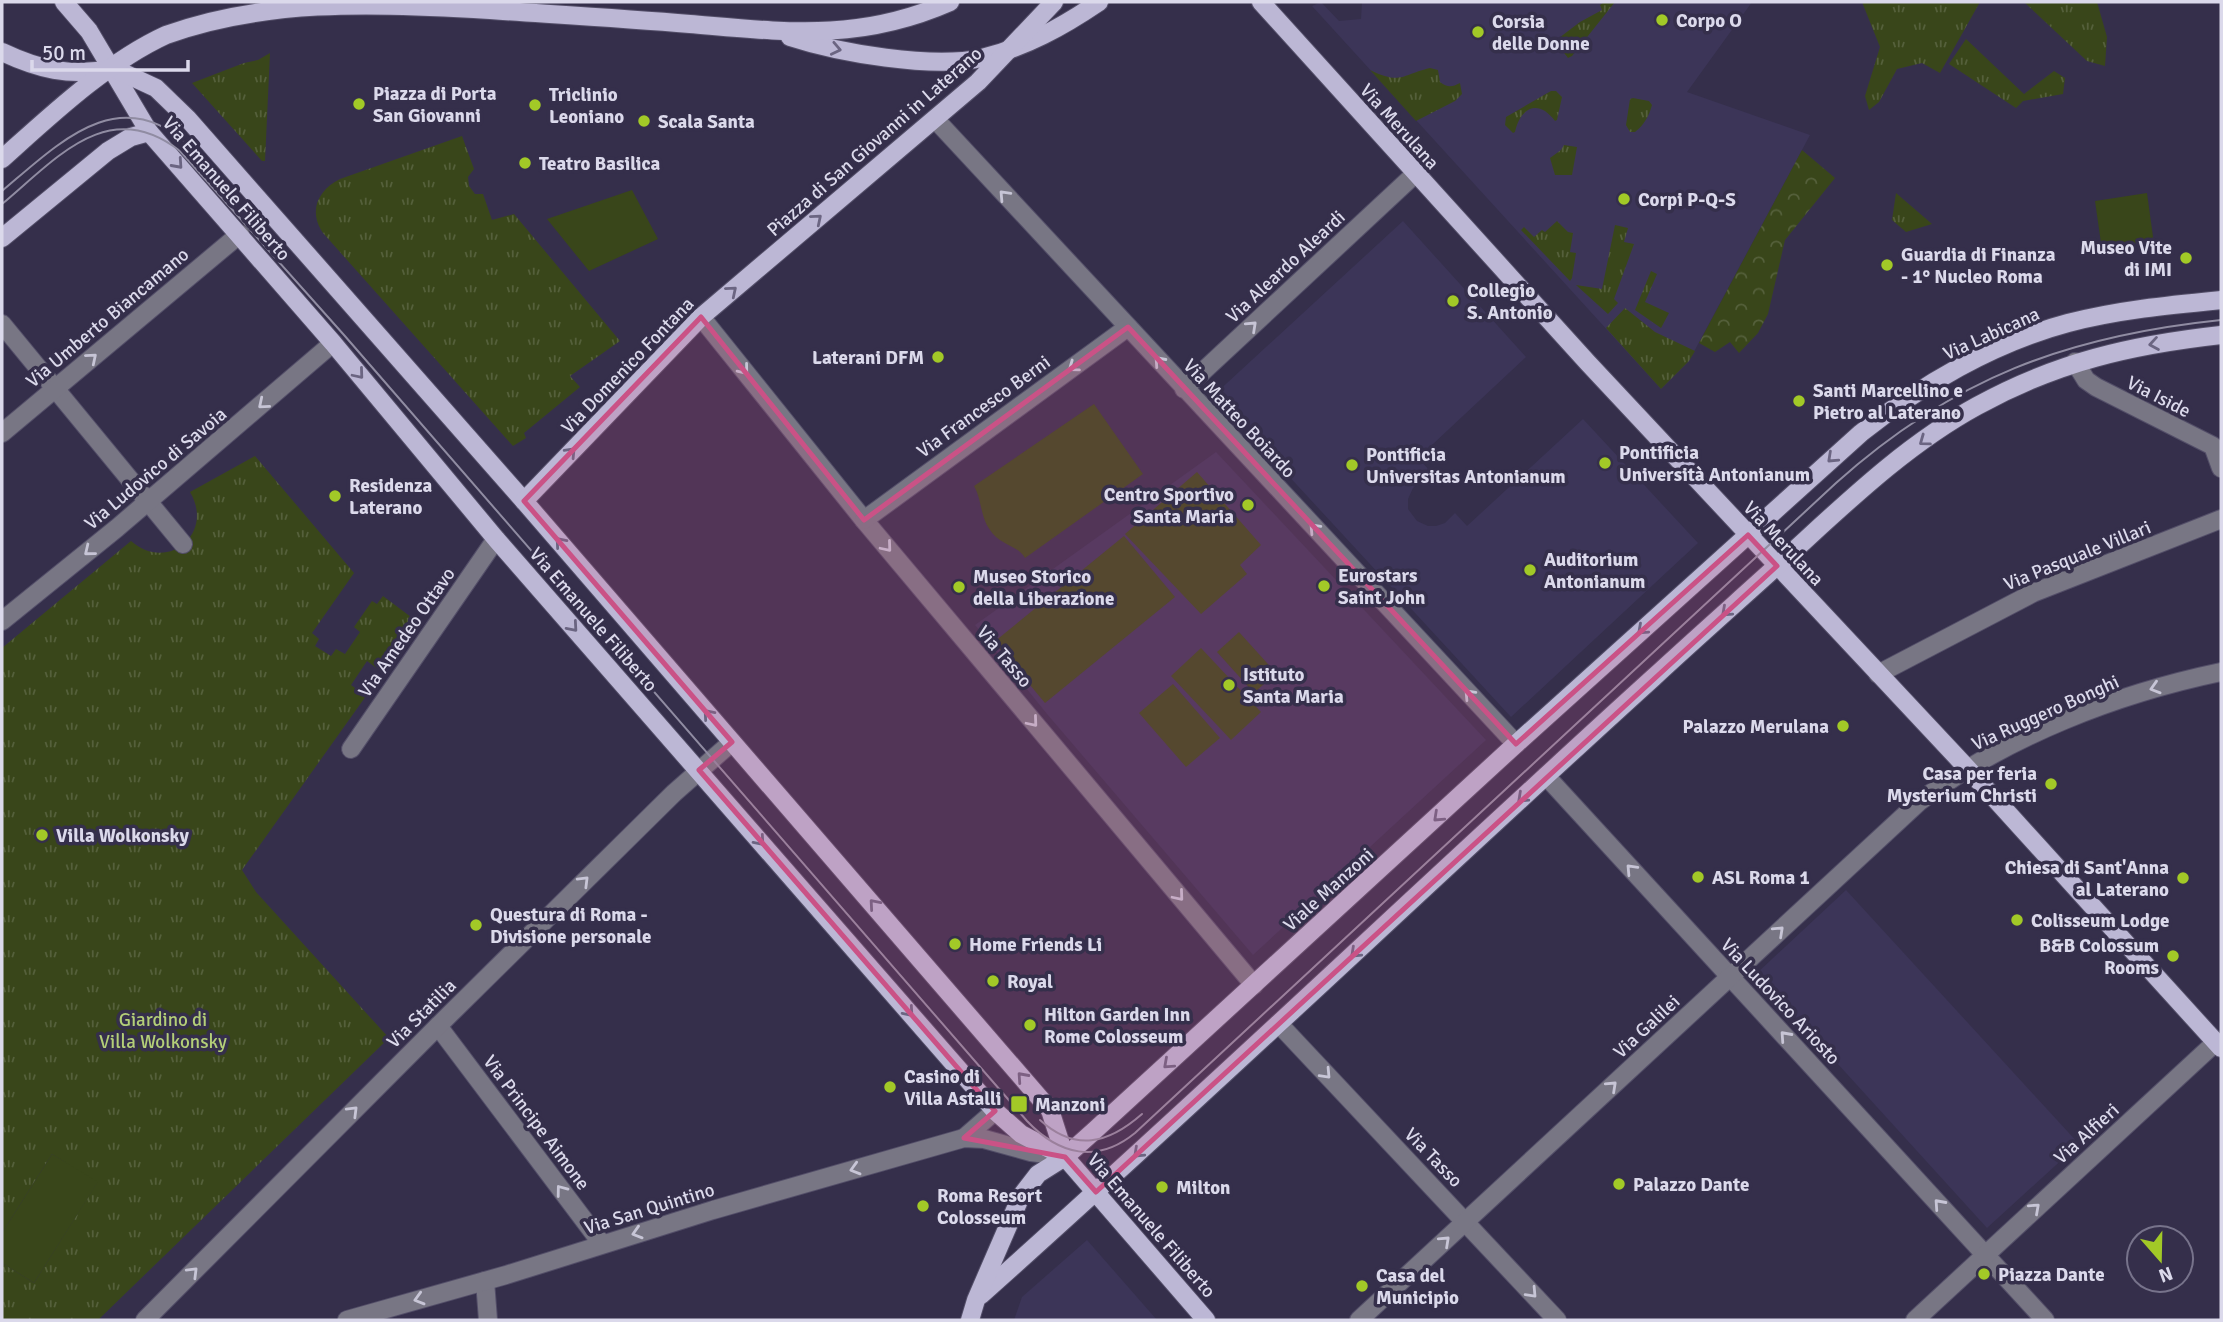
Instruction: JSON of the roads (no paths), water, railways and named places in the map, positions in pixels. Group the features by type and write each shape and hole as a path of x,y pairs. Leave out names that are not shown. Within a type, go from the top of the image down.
{"main road":[{"path":"64,2 89,31 113,68"},
{"path":"255,2 273,7"},
{"path":"2,159 64,104 147,44 168,34 223,16 273,7 350,2 621,18 770,31 836,32 872,27 919,15 950,2"},
{"name":"Piazza di San Giovanni in Laterano","path":"765,263 989,71 1054,2"},
{"name":"Piazza di San Giovanni in Laterano","path":"770,31 840,50 918,59 970,60 1010,49 1054,31 1099,2"},
{"name":"Via Merulana","path":"1261,2 1415,174 1968,769 2218,1045"},
{"path":"2,52 27,64 55,71 78,73 113,68"},
{"name":"Via Emanuele Filiberto","path":"113,68 149,132 333,343 496,539 995,1111 1021,1134 1065,1157 1206,1320"},
{"name":"Via Emanuele Filiberto","path":"113,68 146,82 175,105 524,501 1050,1110 1065,1157"},
{"path":"2,238 108,151 131,137 149,132"},
{"name":"Via Domenico Fontana","path":"524,501 701,317 765,263"},
{"name":"Via Labicana","path":"1748,535 1867,427 1902,402 1976,359 2021,339 2066,324 2119,312 2221,300"},
{"path":"976,1300 1859,491 1964,413 2012,388 2075,362 2146,345 2221,335"},
{"name":"Viale Manzoni","path":"970,1320 1021,1196 1038,1174 1065,1157 1748,535"}],"street":[{"name":"Via Matteo Boiardo","path":"935,119 1516,744"},
{"name":"Via Aleardo Aleardi","path":"1184,389 1415,174"},
{"name":"Via Umberto Biancamano","path":"2,433 240,234"},
{"name":"Via Tasso","path":"701,317 864,520 1254,985"},
{"path":"2,324 183,544"},
{"name":"Via Francesco Berni","path":"864,520 1128,327"},
{"name":"Via Ludovico di Savoia","path":"2,621 149,501 333,343"},
{"name":"Via Iside","path":"2075,362 2086,380 2096,387 2213,446 2221,468"},
{"name":"Via Pasquale Villari","path":"1878,674 2033,593 2221,519"},
{"name":"Via Amedeo Ottavo","path":"351,749 496,539"},
{"name":"Via Ruggero Bonghi","path":"1968,769 2087,712 2150,690 2221,672"},
{"name":"Via Statilia","path":"145,1320 438,1026 699,770 732,742"},
{"name":"Via Galilei","path":"1359,1320 1920,801 1968,769"},
{"name":"Via Ludovico Ariosto","path":"1546,776 1985,1255"},
{"name":"Via Tasso","path":"1279,1024 1557,1320"},
{"name":"Via Principe Aimone","path":"438,1026 602,1244"},
{"name":"Via Alfieri","path":"1985,1255 2218,1045"},
{"name":"Via San Quintino","path":"964,1138 995,1111"},
{"name":"Via San Quintino","path":"346,1320 964,1138 984,1139 1031,1152 1065,1157"},
{"path":"1915,1320 1985,1255 2045,1320"},
{"path":"485,1280 488,1320"}],"tram line":[{"path":"2,191 68,138 91,126 115,119 139,119 164,127 190,147"},
{"path":"2,204 63,153 106,131 129,129 154,135 180,151 344,335 1027,1121 1052,1142 1065,1148 1093,1152 1121,1143 1135,1133 1836,483 1880,447 1924,415 2015,368 2112,337 2221,320"},
{"path":"1040,1120 1066,1137 1091,1140 1117,1132 1142,1114"}],"place":[{"name":"Corpo O","path":"1662,20"},
{"name":"Corsia delle Donne","path":"1478,32"},
{"name":"Piazza di Porta San Giovanni","path":"359,104"},
{"name":"Triclinio Leoniano","path":"535,105"},
{"name":"Scala Santa","path":"644,121"},
{"name":"Teatro Basilica","path":"525,163"},
{"name":"Corpi P-Q-S","path":"1624,199"},
{"name":"Museo Vite di IMI","path":"2186,258"},
{"name":"Guardia di Finanza - 1° Nucleo Roma","path":"1887,265"},
{"name":"Collegio S. Antonio","path":"1453,301"},
{"name":"Laterani DFM","path":"938,357"},
{"name":"Santi Marcellino e Pietro al Laterano","path":"1799,401"},
{"name":"Pontificia Università Antonianum","path":"1605,463"},
{"name":"Pontificia Universitas Antonianum","path":"1352,465"},
{"name":"Residenza Laterano","path":"335,496"},
{"name":"Centro Sportivo Santa Maria","path":"1248,505"},
{"name":"Auditorium Antonianum","path":"1530,570"},
{"name":"Eurostars Saint John","path":"1324,586"},
{"name":"Museo Storico della Liberazione","path":"959,587"},
{"name":"Istituto Santa Maria","path":"1229,685"},
{"name":"Palazzo Merulana","path":"1843,726"},
{"name":"Casa per feria Mysterium Christi","path":"2051,784"},
{"name":"Villa Wolkonsky","path":"42,835"},
{"name":"ASL Roma 1","path":"1698,877"},
{"name":"Chiesa di Sant'Anna al Laterano","path":"2183,878"},
{"name":"Colisseum Lodge","path":"2017,920"},
{"name":"Questura di Roma - Divisione personale","path":"476,925"},
{"name":"Home Friends Li","path":"955,944"},
{"name":"B&B Colossum Rooms","path":"2173,956"},
{"name":"Royal","path":"993,981"},
{"name":"Hilton Garden Inn Rome Colosseum","path":"1030,1025"},
{"name":"Casino di Villa Astalli","path":"890,1087"},
{"name":"Manzoni","path":"1019,1104"},
{"name":"Palazzo Dante","path":"1619,1184"},
{"name":"Milton","path":"1162,1187"},
{"name":"Roma Resort Colosseum","path":"923,1206"},
{"name":"Piazza Dante","path":"1984,1274"},
{"name":"Casa del Municipio","path":"1362,1286"}],"park label":[{"name":"Giardino di Villa Wolkonsky","path":"163,1030"}]}
